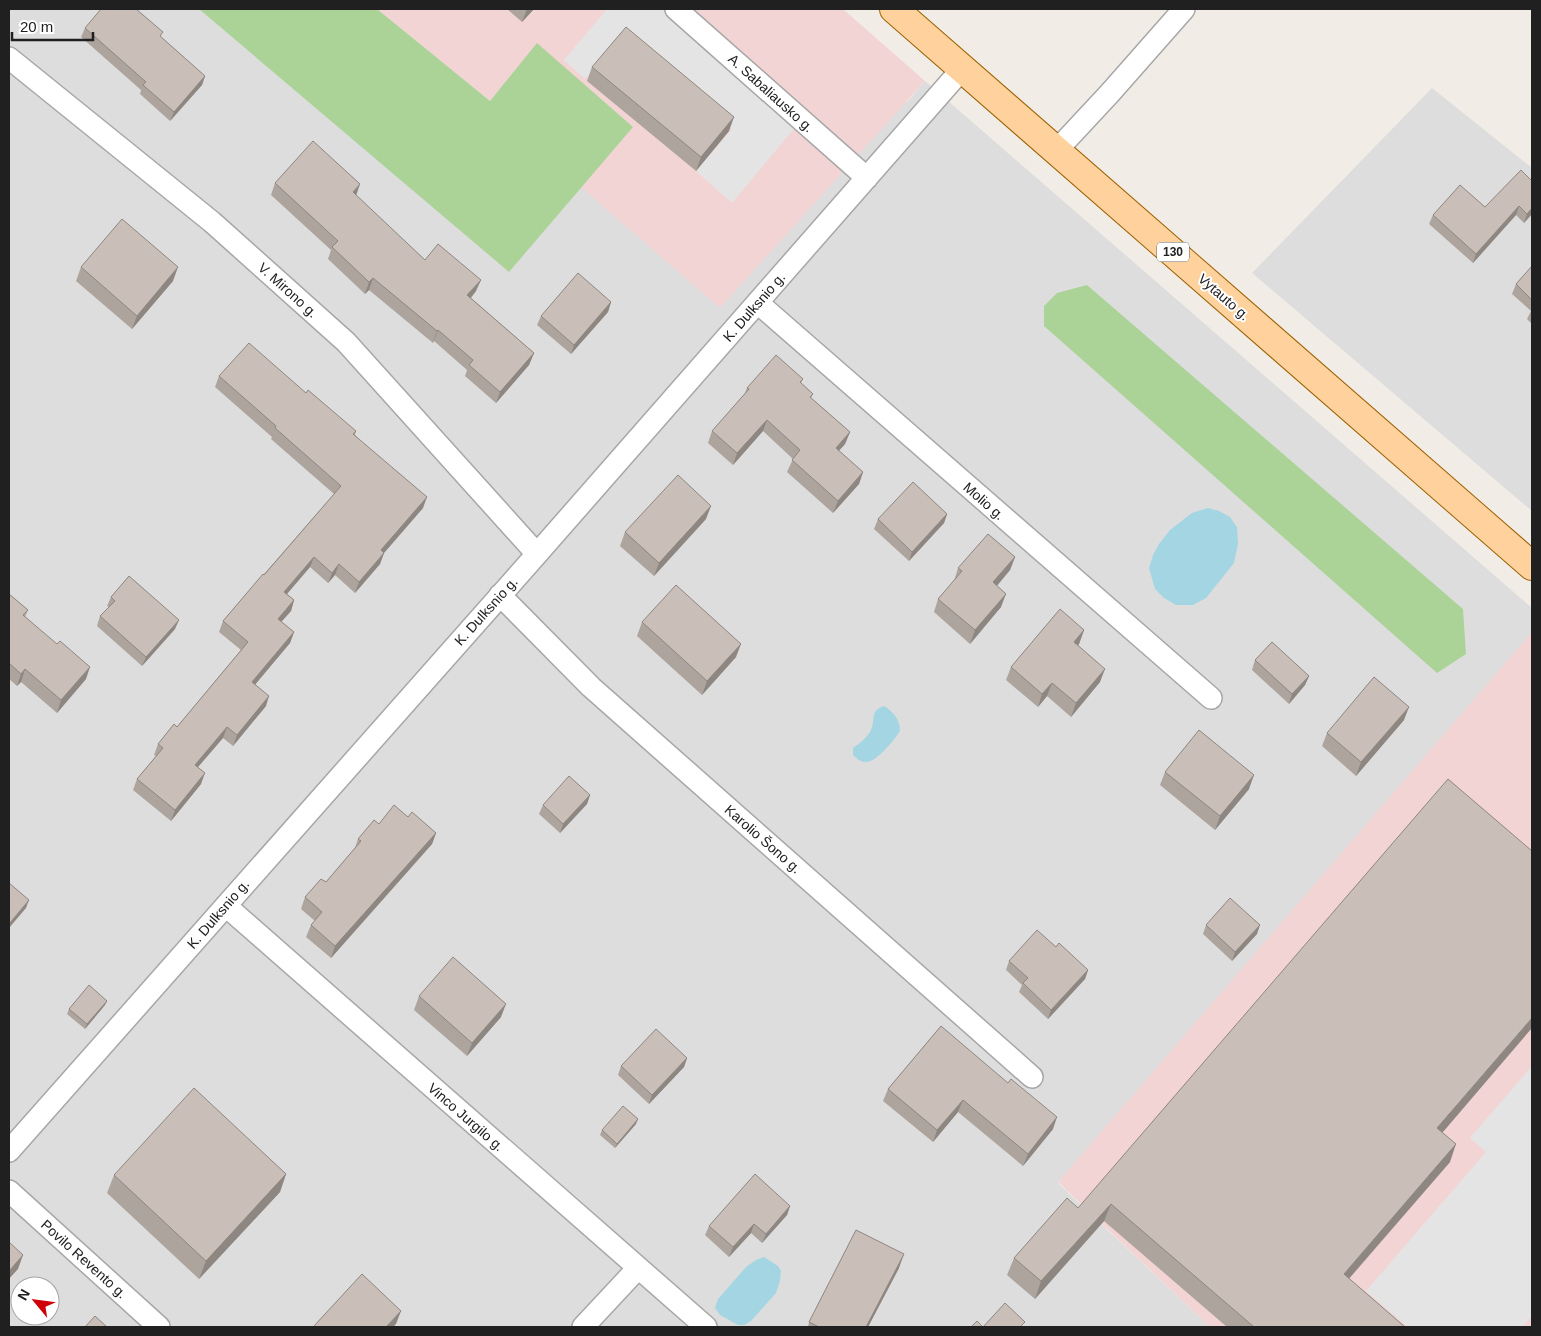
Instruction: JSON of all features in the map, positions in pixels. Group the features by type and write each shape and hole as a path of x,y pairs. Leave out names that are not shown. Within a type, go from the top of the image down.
{"main road":[{"name":"Vytauto g.","path":"894,9 1532,566"}],"street":[{"name":"A. Sabaliausko g.","path":"676,9 866,178"},
{"path":"1056,150 1110,93 1184,9"},
{"name":"V. Mirono g.","path":"9,58 212,222 346,342 537,554"},
{"name":"K. Dulksnio g.","path":"9,1151 537,554 962,69"},
{"name":"Molio g.","path":"758,303 1211,698"},
{"name":"Karolio Šono g.","path":"500,595 591,687 1032,1077"},
{"name":"Vinco Jurgilo g.","path":"226,906 706,1327"},
{"name":"Povilo Revento g.","path":"9,1191 159,1327"},
{"path":"583,1327 638,1268"}],"shaded area":[{"path":"9,9 377,9 490,101 537,43 633,127 907,102 925,81 1532,608 1532,632 1526,641 1058,1183 1210,1327 9,1327"},
{"path":"377,9 843,9 925,81 720,308 581,187 633,127 537,44 490,101"},
{"path":"607,9 663,9 797,125 732,203 696,171 732,129 621,37 585,79 564,60"},
{"path":"1432,88 1532,168 1532,511 1252,273"},
{"path":"1532,632 1532,1327 1210,1327 1058,1182"},
{"path":"1532,1066 1532,1316 1522,1327 1408,1327 1366,1291 1486,1152 1470,1138"}],"green space":[{"path":"199,9 377,9 490,101 537,43 633,127 509,272"},
{"path":"1087,285 1463,609 1466,654 1437,673 1044,326 1044,306 1057,293"}],"water":[{"path":"1208,508 1230,517 1237,527 1238,544 1234,563 1206,598 1193,605 1176,605 1164,598 1155,589 1149,568 1153,555 1170,530 1192,513"},
{"path":"884,706 896,717 900,731 885,750 875,758 866,762 860,761 853,755 853,748 871,730 876,710"},
{"path":"764,1257 778,1266 781,1271 776,1293 751,1321 744,1325 738,1325 720,1315 715,1308 718,1299 746,1267"}],"building":[{"path":"101,9 136,9 163,32 160,36 205,76 174,112 143,85 146,82 85,28"},
{"path":"626,27 734,117 701,157 592,67"},
{"path":"313,141 360,184 353,192 425,260 438,244 481,280 467,295 534,353 500,392 469,365 473,360 438,330 373,278 369,282 332,247 338,241 275,183"},
{"path":"1521,170 1532,181 1532,208 1527,214 1519,206 1476,254 1433,215 1460,185 1485,207"},
{"path":"122,219 178,267 137,316 81,267"},
{"path":"1532,266 1532,300 1516,284"},
{"path":"578,273 611,302 574,345 541,316"},
{"path":"249,343 306,393 308,390 356,431 353,434 427,497 381,550 384,553 359,582 339,564 332,573 314,557 284,592 294,600 278,619 294,632 252,682 269,696 237,735 227,727 195,765 205,773 175,810 137,779 163,748 158,744 174,724 177,727 248,642 223,621 341,486 219,376"},
{"path":"776,355 803,379 800,382 813,394 810,397 850,432 836,448 863,472 838,501 792,460 800,450 767,420 737,453 712,431"},
{"path":"678,475 711,506 659,563 625,532"},
{"path":"913,482 947,514 912,552 878,519"},
{"path":"988,534 1015,557 993,582 1006,594 975,630 938,599 962,571 958,568"},
{"path":"129,576 179,620 146,657 100,616 115,601 111,597"},
{"path":"676,585 741,644 707,681 642,622"},
{"path":"9,594 28,610 23,615 57,644 60,641 90,667 61,700 25,669 21,674 9,663"},
{"path":"1060,609 1084,630 1074,642 1105,669 1076,703 1052,683 1042,694 1011,667"},
{"path":"1272,642 1309,676 1292,694 1255,660"},
{"path":"1374,677 1409,707 1361,762 1327,733"},
{"path":"1199,730 1254,775 1220,816 1165,772"},
{"path":"569,776 590,795 563,824 543,805"},
{"path":"1448,779 1532,851 1532,1018 1437,1128 1456,1144 1344,1274 1405,1327 1254,1327 1111,1204 1041,1281 1014,1258 1067,1198 1078,1208"},
{"path":"394,805 408,817 412,812 436,833 335,946 311,925 322,912 305,897 321,879 326,882 361,841 358,839 374,820 379,824"},
{"path":"9,883 29,900 9,924"},
{"path":"1230,898 1260,925 1235,952 1206,925"},
{"path":"1037,930 1056,947 1059,943 1088,970 1051,1010 1023,983 1028,978 1009,961"},
{"path":"453,957 506,1004 472,1043 419,996"},
{"path":"89,985 107,1001 87,1024 69,1009"},
{"path":"941,1026 1008,1083 1011,1079 1057,1117 1028,1154 963,1100 937,1130 888,1089"},
{"path":"656,1029 687,1058 652,1095 621,1066"},
{"path":"194,1088 286,1174 206,1261 114,1175"},
{"path":"623,1106 638,1119 617,1144 602,1130"},
{"path":"755,1174 790,1206 766,1234 754,1224 733,1247 709,1226"},
{"path":"856,1230 904,1254 866,1327 819,1327 809,1322"},
{"path":"9,1242 23,1255 9,1271"},
{"path":"362,1274 401,1311 386,1327 313,1327"},
{"path":"1005,1303 1025,1322 1020,1327 983,1327"},
{"path":"95,1316 107,1327 85,1327"},
{"path":"977,1321 983,1327 971,1327"}]}
